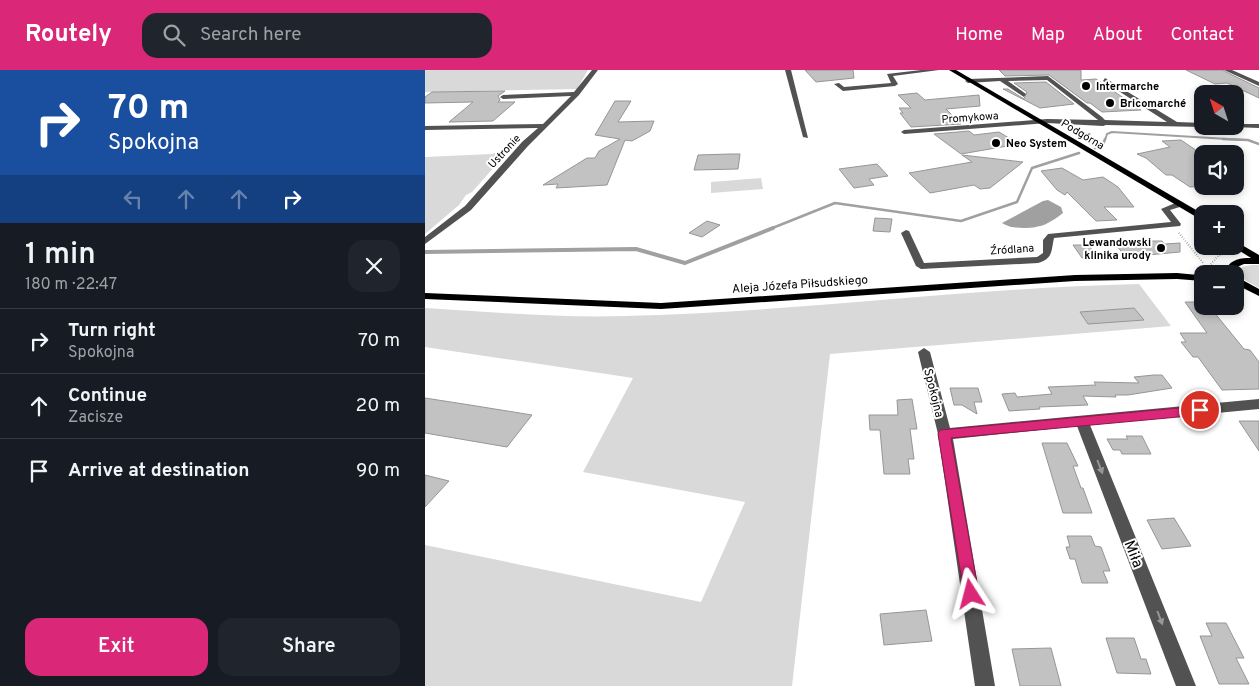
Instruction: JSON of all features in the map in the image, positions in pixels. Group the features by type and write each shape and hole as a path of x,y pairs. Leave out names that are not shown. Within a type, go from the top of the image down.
{"main road":[{"name":"Podgórna","path":"952,70 1037,122 1194,213"},
{"path":"1244,253 1259,260"},
{"name":"Aleja Józefa Piłsudskiego","path":"1244,269 1259,260"},
{"name":"Aleja Józefa Piłsudskiego","path":"1177,276 1194,272"},
{"name":"Aleja Józefa Piłsudskiego","path":"425,296 661,306 1075,278 1194,277"},
{"path":"1244,282 1257,293"}],"street":[{"name":"Ustronie","path":"425,241 468,208 525,144 577,94 595,70"},
{"path":"787,70 806,137"},
{"path":"837,84 843,89 895,84 889,75 937,70"},
{"path":"1227,70 1259,84"},
{"path":"968,81 1002,80 1012,83 1048,78 1100,118 1103,124"},
{"path":"1105,80 1176,125"},
{"path":"1012,83 1008,88 1024,95"},
{"path":"503,97 577,94"},
{"name":"Promykowa","path":"904,132 1059,121 1103,124 1194,125"},
{"path":"425,128 545,126"},
{"path":"1244,126 1259,126"},
{"path":"1172,224 1177,224 1165,209 1180,204"},
{"name":"Źródlana","path":"906,233 921,266 1038,260 1047,256 1049,252 1048,240 1051,236 1058,234 1172,224"},
{"name":"Spokojna","path":"924,352 945,434 985,686"},
{"name":"Spokojna","path":"945,434 1259,404"},
{"name":"Miła","path":"1083,422 1186,686"}],"path":[{"path":"1172,224 1199,265"},
{"path":"1211,265 1213,259 1218,255"}],"shaded area":[{"path":"425,70 588,70 577,89 425,92"},
{"path":"506,148 511,148 472,192 466,195 459,205 425,234 425,157 492,154"},
{"path":"761,178 763,189 711,193 711,182"},
{"path":"1048,200 1061,207 1063,213 1046,224 1024,228 1012,227 1002,223 1043,201"},
{"path":"1259,265 1259,288 1244,279 1244,267"},
{"path":"1139,284 1171,326 830,354 792,686 425,686 425,545 701,602 745,502 583,472 633,378 425,347 425,308 550,315 625,316 689,314 1010,290"}],"building":[{"path":"805,70 853,70 854,78 816,82"},
{"path":"999,70 1081,70 1081,80 1096,79 1141,110 1102,112 1049,75 1005,76"},
{"path":"1186,70 1222,70 1259,88 1259,98 1244,91 1244,85 1215,84"},
{"path":"1046,82 1074,104 1040,108 1003,89 1008,89 1024,99 1027,92 1014,83"},
{"path":"505,91 498,96 500,100 498,102 515,102 493,121 449,122 473,102 425,103 425,97 432,92"},
{"path":"917,93 925,100 979,95 980,106 946,109 961,124 911,127 900,113 903,113 899,108 911,108 898,95"},
{"path":"615,101 631,101 618,122 654,121 650,131 632,141 625,140 607,185 556,188 558,184 543,185 587,158 595,158 599,151 620,139 595,135"},
{"path":"969,131 974,135 999,132 1019,144 961,154 934,134"},
{"path":"1181,140 1194,149 1194,187 1190,187 1172,175 1166,175 1146,158 1137,154 1170,147 1162,141"},
{"path":"740,154 738,169 694,170 698,155"},
{"path":"962,155 1023,162 990,188 980,189 974,185 930,193 909,173 972,162"},
{"path":"877,164 888,176 869,179 874,185 854,188 839,169"},
{"path":"1062,168 1083,180 1103,177 1118,187 1134,207 1104,207 1117,220 1096,221 1067,192 1065,195 1057,190 1041,171"},
{"path":"875,218 892,219 890,232 873,231"},
{"path":"707,221 720,225 702,237 689,233"},
{"path":"1146,241 1162,241 1165,244 1180,243 1180,252 1126,257 1115,244 1149,244"},
{"path":"1073,245 1088,245 1098,257 1082,258"},
{"path":"1185,302 1194,302 1194,315"},
{"path":"1134,308 1144,320 1088,324 1080,312"},
{"path":"1194,315 1216,315 1244,349 1250,350 1259,362 1259,389 1222,390 1198,357 1193,357 1181,342 1186,342 1180,333 1207,333"},
{"path":"1162,375 1172,388 1128,395 1115,395 1116,397 1083,396 1088,405 1039,407 1040,409 1009,411 1002,394 1015,393 1017,397 1052,394 1048,387 1096,385 1094,382 1139,383 1134,377"},
{"path":"950,388 978,388 982,402 974,402 977,414 962,405 954,405"},
{"path":"425,398 532,415 507,447 425,433"},
{"path":"912,399 917,429 910,429 914,459 908,459 910,474 884,474 880,430 870,430 869,415 898,415 897,400"},
{"path":"1239,421 1259,421 1259,451"},
{"path":"1126,436 1142,436 1151,454 1122,454 1120,450 1113,450 1107,439 1128,439"},
{"path":"1042,443 1067,443 1078,466 1073,466 1092,513 1063,513"},
{"path":"425,475 449,481 425,507"},
{"path":"1174,518 1191,546 1162,549 1147,520"},
{"path":"1067,536 1091,536 1095,546 1101,547 1110,571 1103,571 1108,583 1082,583 1075,559 1070,559 1066,547 1070,547"},
{"path":"926,610 932,641 884,645 880,614"},
{"path":"1206,623 1226,623 1244,658 1236,658 1249,684 1219,684 1200,636 1212,636"},
{"path":"1106,638 1134,638 1141,659 1146,659 1151,674 1117,673"},
{"path":"1051,648 1061,686 1020,686 1012,649"}],"waterway":[{"path":"1105,140 1107,134 1112,132 1236,140"},
{"path":"1095,148 1103,145 1105,139"},
{"path":"1223,139 1236,140"},
{"path":"1236,140 1248,140 1259,144"},
{"path":"1236,140 1244,140"},
{"path":"770,229 835,203 961,221 1017,202 1032,168 1079,153"},
{"path":"426,252 636,249 685,263 773,228"}],"place":[{"name":"Intermarche","path":"1086,86"},
{"name":"Bricomarché","path":"1110,103"},
{"name":"Neo System","path":"996,143"},
{"name":"Lewandowski klinika urody","path":"1161,248"}],"route":[{"path":"971,594 945,434 1200,410"}]}
